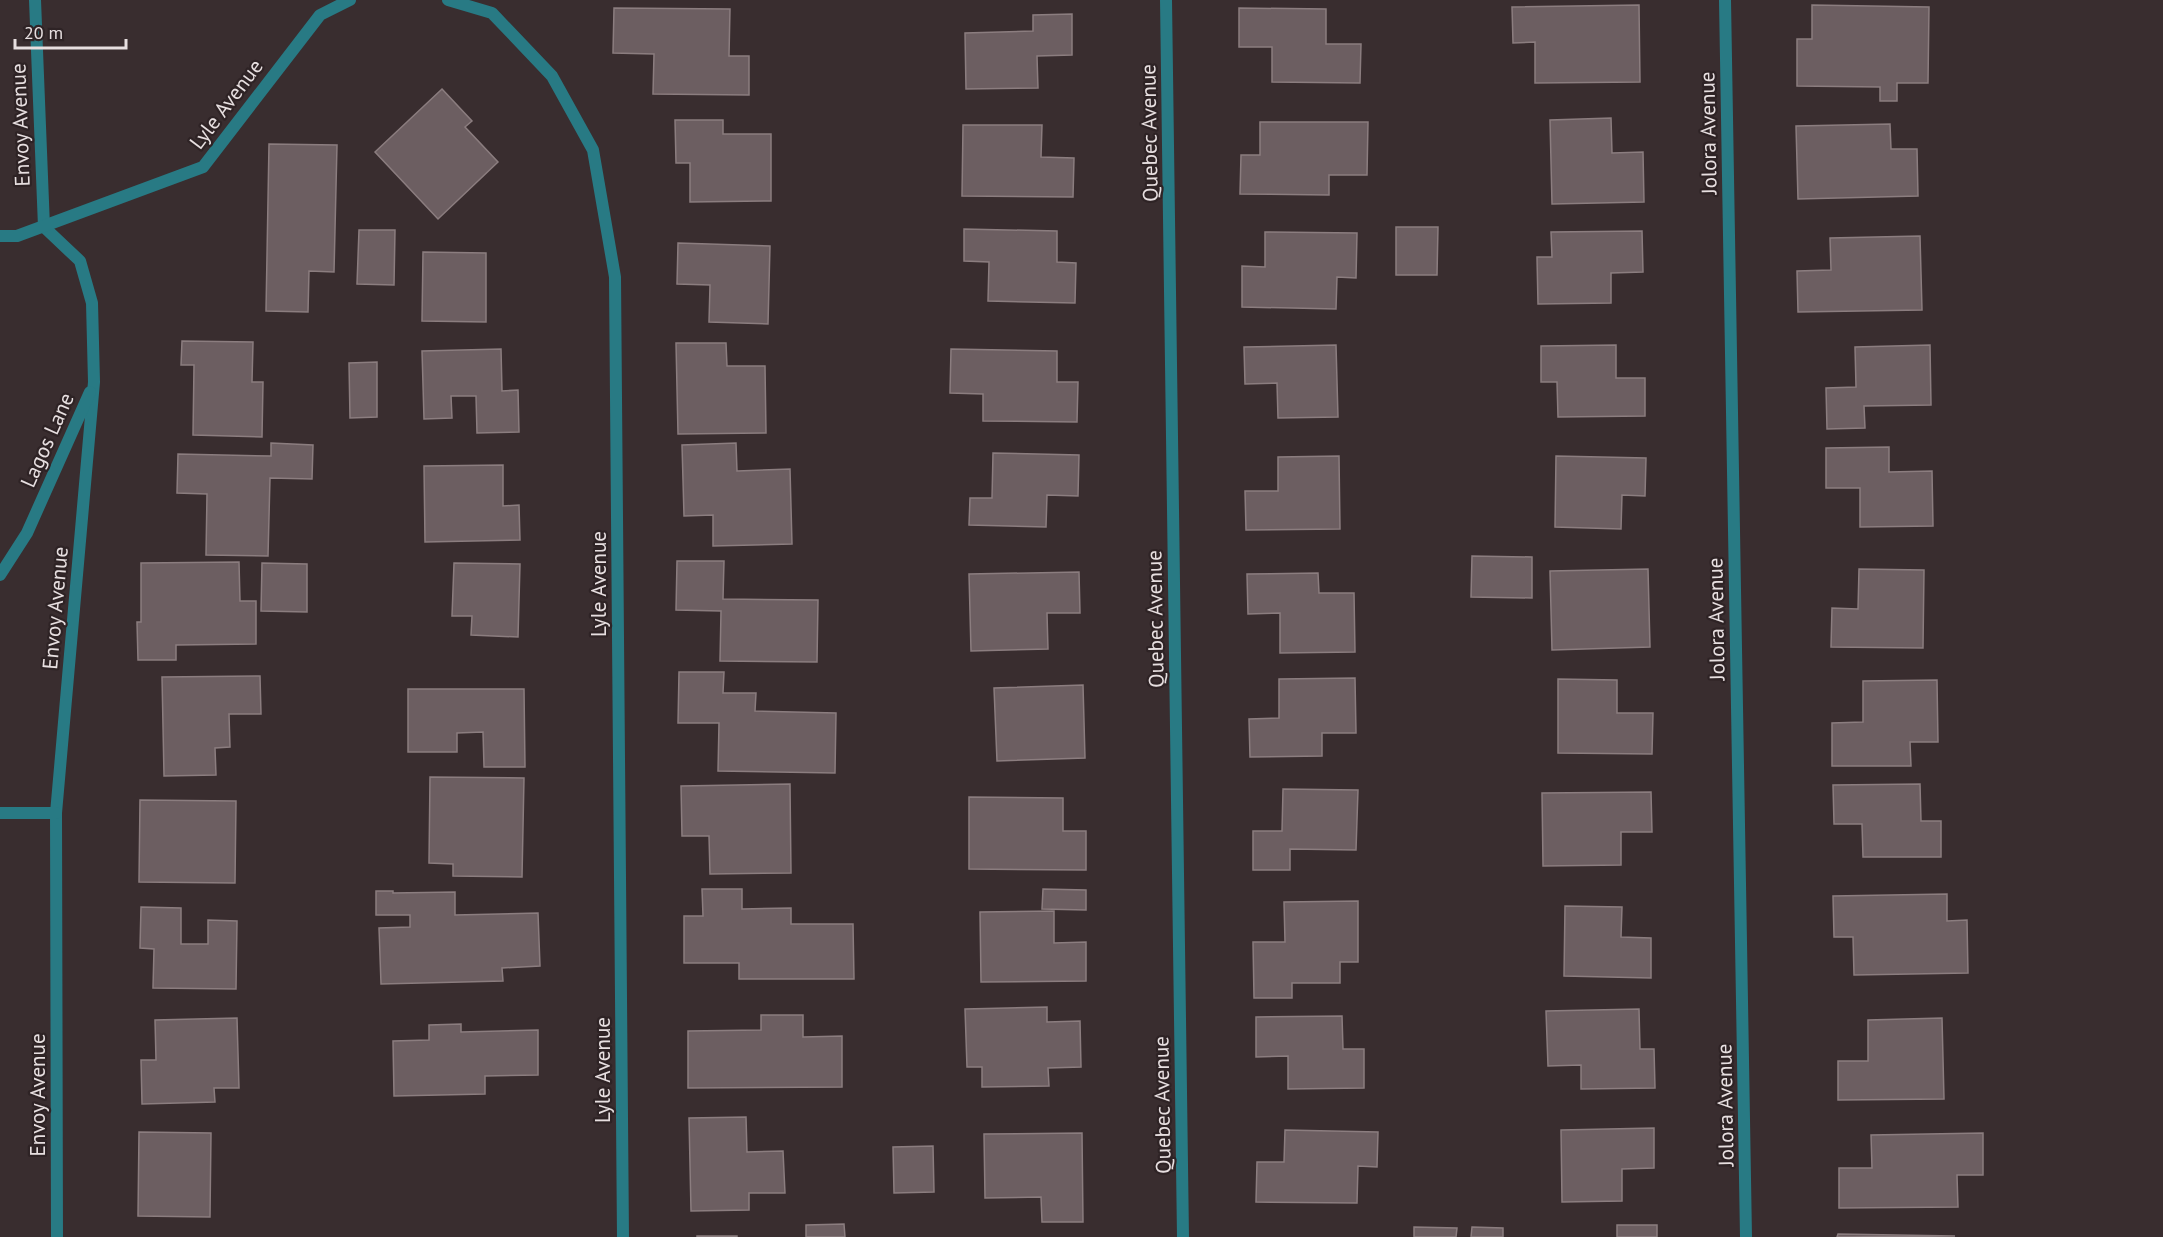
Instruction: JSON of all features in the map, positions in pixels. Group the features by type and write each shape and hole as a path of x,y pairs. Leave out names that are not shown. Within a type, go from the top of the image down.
{"street":[{"name":"Envoy Avenue","path":"35,0 44,226 80,261 92,303 94,382 56,813 57,1237"},
{"name":"Lyle Avenue","path":"0,236 17,236 203,167 320,15 350,0"},
{"name":"Lyle Avenue","path":"448,0 492,14 552,76 593,150 615,277 623,1237"},
{"name":"Quebec Avenue","path":"1166,0 1184,1237"},
{"name":"Jolora Avenue","path":"1725,0 1746,1237"},
{"name":"Lagos Lane","path":"0,575 27,533 94,382"},
{"path":"0,813 56,813"}],"building":[{"path":"1639,5 1640,82 1535,83 1535,42 1513,43 1512,7"},
{"path":"1812,5 1929,7 1928,83 1897,83 1897,101 1880,101 1880,87 1797,86 1797,39 1812,39"},
{"path":"614,8 730,9 729,56 749,56 749,95 653,94 654,54 613,53"},
{"path":"1239,8 1326,9 1326,44 1361,44 1360,83 1272,82 1272,47 1239,47"},
{"path":"1072,14 1072,55 1037,56 1038,88 966,89 965,33 1033,31 1033,15"},
{"path":"442,89 472,121 465,127 498,162 438,219 375,152"},
{"path":"1611,118 1612,153 1643,152 1644,202 1552,204 1550,120"},
{"path":"675,120 723,120 723,134 771,134 771,201 690,202 690,163 676,163"},
{"path":"1260,122 1368,122 1367,175 1329,175 1329,195 1240,194 1241,155 1260,155"},
{"path":"1890,124 1891,149 1917,149 1918,196 1798,199 1796,126"},
{"path":"963,125 1042,125 1041,157 1074,158 1073,197 962,196"},
{"path":"269,144 337,145 334,272 309,271 308,312 266,311"},
{"path":"1396,227 1438,227 1437,275 1396,275"},
{"path":"964,229 1057,231 1057,262 1076,263 1075,303 988,301 989,262 964,261"},
{"path":"359,230 395,230 394,285 357,284"},
{"path":"1642,231 1643,272 1611,273 1611,303 1538,304 1537,257 1552,257 1551,232"},
{"path":"1265,232 1357,233 1356,278 1337,277 1336,309 1242,307 1242,266 1265,267"},
{"path":"1920,236 1922,310 1798,312 1797,271 1831,270 1830,238"},
{"path":"678,243 770,246 768,324 709,322 710,285 677,284"},
{"path":"423,252 486,253 486,322 422,321"},
{"path":"182,341 253,342 252,382 263,382 262,437 193,435 194,365 181,365"},
{"path":"676,343 726,343 727,366 765,366 766,433 678,434"},
{"path":"1336,345 1338,417 1278,418 1277,383 1245,384 1244,347"},
{"path":"1616,345 1616,378 1645,378 1645,416 1558,417 1557,382 1541,382 1541,346"},
{"path":"1930,345 1931,405 1864,406 1865,428 1827,429 1826,388 1856,387 1855,347"},
{"path":"501,349 502,391 518,390 519,432 477,433 476,396 451,396 452,418 424,419 422,351"},
{"path":"951,349 1057,351 1057,382 1078,382 1077,422 983,421 983,394 950,393"},
{"path":"377,362 377,417 350,418 349,363"},
{"path":"271,443 313,445 312,479 270,478 268,556 206,555 207,494 177,493 178,454 271,456"},
{"path":"736,443 737,471 790,469 792,544 713,546 713,515 684,516 682,445"},
{"path":"1889,447 1889,472 1932,471 1933,526 1860,527 1860,488 1826,488 1826,448"},
{"path":"993,453 1079,455 1078,496 1047,495 1046,527 969,525 970,498 992,498"},
{"path":"1339,456 1340,529 1246,530 1245,491 1278,491 1278,457"},
{"path":"1556,456 1646,458 1645,496 1622,495 1621,529 1555,527"},
{"path":"503,465 503,506 519,505 520,540 425,542 424,466"},
{"path":"1472,556 1532,557 1532,598 1471,597"},
{"path":"677,561 724,561 723,599 818,600 817,662 720,661 721,611 676,610"},
{"path":"239,562 240,601 256,601 256,644 176,645 176,660 138,660 137,622 141,622 141,563"},
{"path":"262,563 307,564 307,612 261,611"},
{"path":"454,563 520,564 518,637 471,635 472,616 452,616"},
{"path":"1648,569 1650,647 1552,650 1550,571"},
{"path":"1859,569 1924,570 1923,648 1831,647 1832,608 1858,609"},
{"path":"1079,572 1080,613 1047,613 1048,649 971,651 969,574"},
{"path":"1318,573 1319,593 1354,593 1355,652 1280,653 1280,613 1248,614 1247,574"},
{"path":"679,672 724,672 723,693 756,693 755,711 836,713 835,773 718,771 719,723 678,723"},
{"path":"260,676 261,714 229,714 230,747 215,748 216,775 164,776 162,677"},
{"path":"1355,678 1356,733 1322,733 1322,756 1250,757 1249,719 1279,718 1279,679"},
{"path":"1558,679 1617,680 1617,713 1653,713 1652,754 1558,753"},
{"path":"1937,680 1938,742 1910,742 1911,766 1832,766 1832,723 1863,722 1863,681"},
{"path":"1083,685 1085,758 997,761 994,688"},
{"path":"408,689 524,689 525,767 484,767 483,732 457,733 457,752 408,752"},
{"path":"430,777 524,778 522,877 453,876 453,864 429,863"},
{"path":"790,784 791,873 710,874 709,836 682,836 681,786"},
{"path":"1920,784 1921,821 1941,821 1941,857 1863,857 1862,824 1834,824 1833,785"},
{"path":"1283,789 1358,790 1356,850 1290,849 1290,870 1253,870 1253,831 1282,831"},
{"path":"1651,792 1652,832 1621,832 1621,865 1543,866 1542,793"},
{"path":"969,797 1063,798 1063,831 1086,831 1086,870 969,869"},
{"path":"140,800 236,801 235,883 139,882"},
{"path":"702,889 742,889 742,909 791,908 791,924 853,924 854,979 739,979 739,963 684,963 684,916 703,916"},
{"path":"1043,889 1086,890 1086,910 1042,909"},
{"path":"376,891 455,892 455,915 538,913 540,966 502,968 503,981 381,984 379,928 410,927 410,915 376,915"},
{"path":"1947,894 1947,921 1967,920 1968,973 1854,975 1853,937 1834,937 1833,896"},
{"path":"1358,901 1358,962 1340,962 1340,983 1292,983 1292,998 1254,998 1253,942 1285,942 1284,902"},
{"path":"1565,906 1622,907 1621,937 1651,938 1651,978 1564,976"},
{"path":"141,907 181,908 181,944 208,944 208,920 237,921 236,989 153,988 154,949 140,948"},
{"path":"1054,911 1054,943 1086,942 1086,981 981,982 980,912"},
{"path":"1047,1007 1047,1022 1080,1021 1081,1067 1048,1068 1049,1086 982,1087 982,1067 967,1067 965,1009"},
{"path":"1639,1009 1640,1049 1654,1049 1655,1088 1581,1089 1581,1065 1548,1066 1546,1011"},
{"path":"761,1015 803,1015 803,1037 842,1036 842,1087 688,1088 688,1031 761,1030"},
{"path":"1342,1016 1343,1049 1364,1049 1364,1088 1288,1089 1288,1056 1256,1057 1256,1017"},
{"path":"237,1018 239,1088 214,1088 215,1102 142,1104 141,1060 156,1060 155,1020"},
{"path":"1942,1018 1944,1099 1838,1100 1838,1061 1868,1061 1868,1020"},
{"path":"461,1024 461,1032 538,1030 538,1075 485,1076 485,1094 394,1096 393,1041 429,1040 429,1025"},
{"path":"746,1117 747,1152 783,1151 785,1193 749,1193 749,1210 691,1211 689,1118"},
{"path":"1654,1128 1654,1168 1622,1169 1622,1201 1562,1202 1561,1130"},
{"path":"1285,1130 1378,1132 1377,1167 1358,1166 1357,1203 1256,1202 1257,1162 1284,1162"},
{"path":"139,1132 211,1133 210,1217 138,1216"},
{"path":"1082,1133 1083,1222 1042,1222 1041,1197 985,1198 984,1134"},
{"path":"1983,1133 1983,1175 1957,1175 1958,1207 1839,1208 1839,1168 1872,1168 1871,1135"},
{"path":"933,1146 934,1192 894,1193 893,1147"},
{"path":"844,1224 845,1237 806,1237 806,1225"},
{"path":"1617,1225 1657,1225 1657,1237 1617,1237"},
{"path":"1414,1227 1457,1228 1456,1237 1414,1237"},
{"path":"1472,1227 1503,1228 1503,1237 1471,1237"},
{"path":"1838,1234 1955,1236 1837,1237"},
{"path":"737,1236 737,1237 697,1237"}]}
